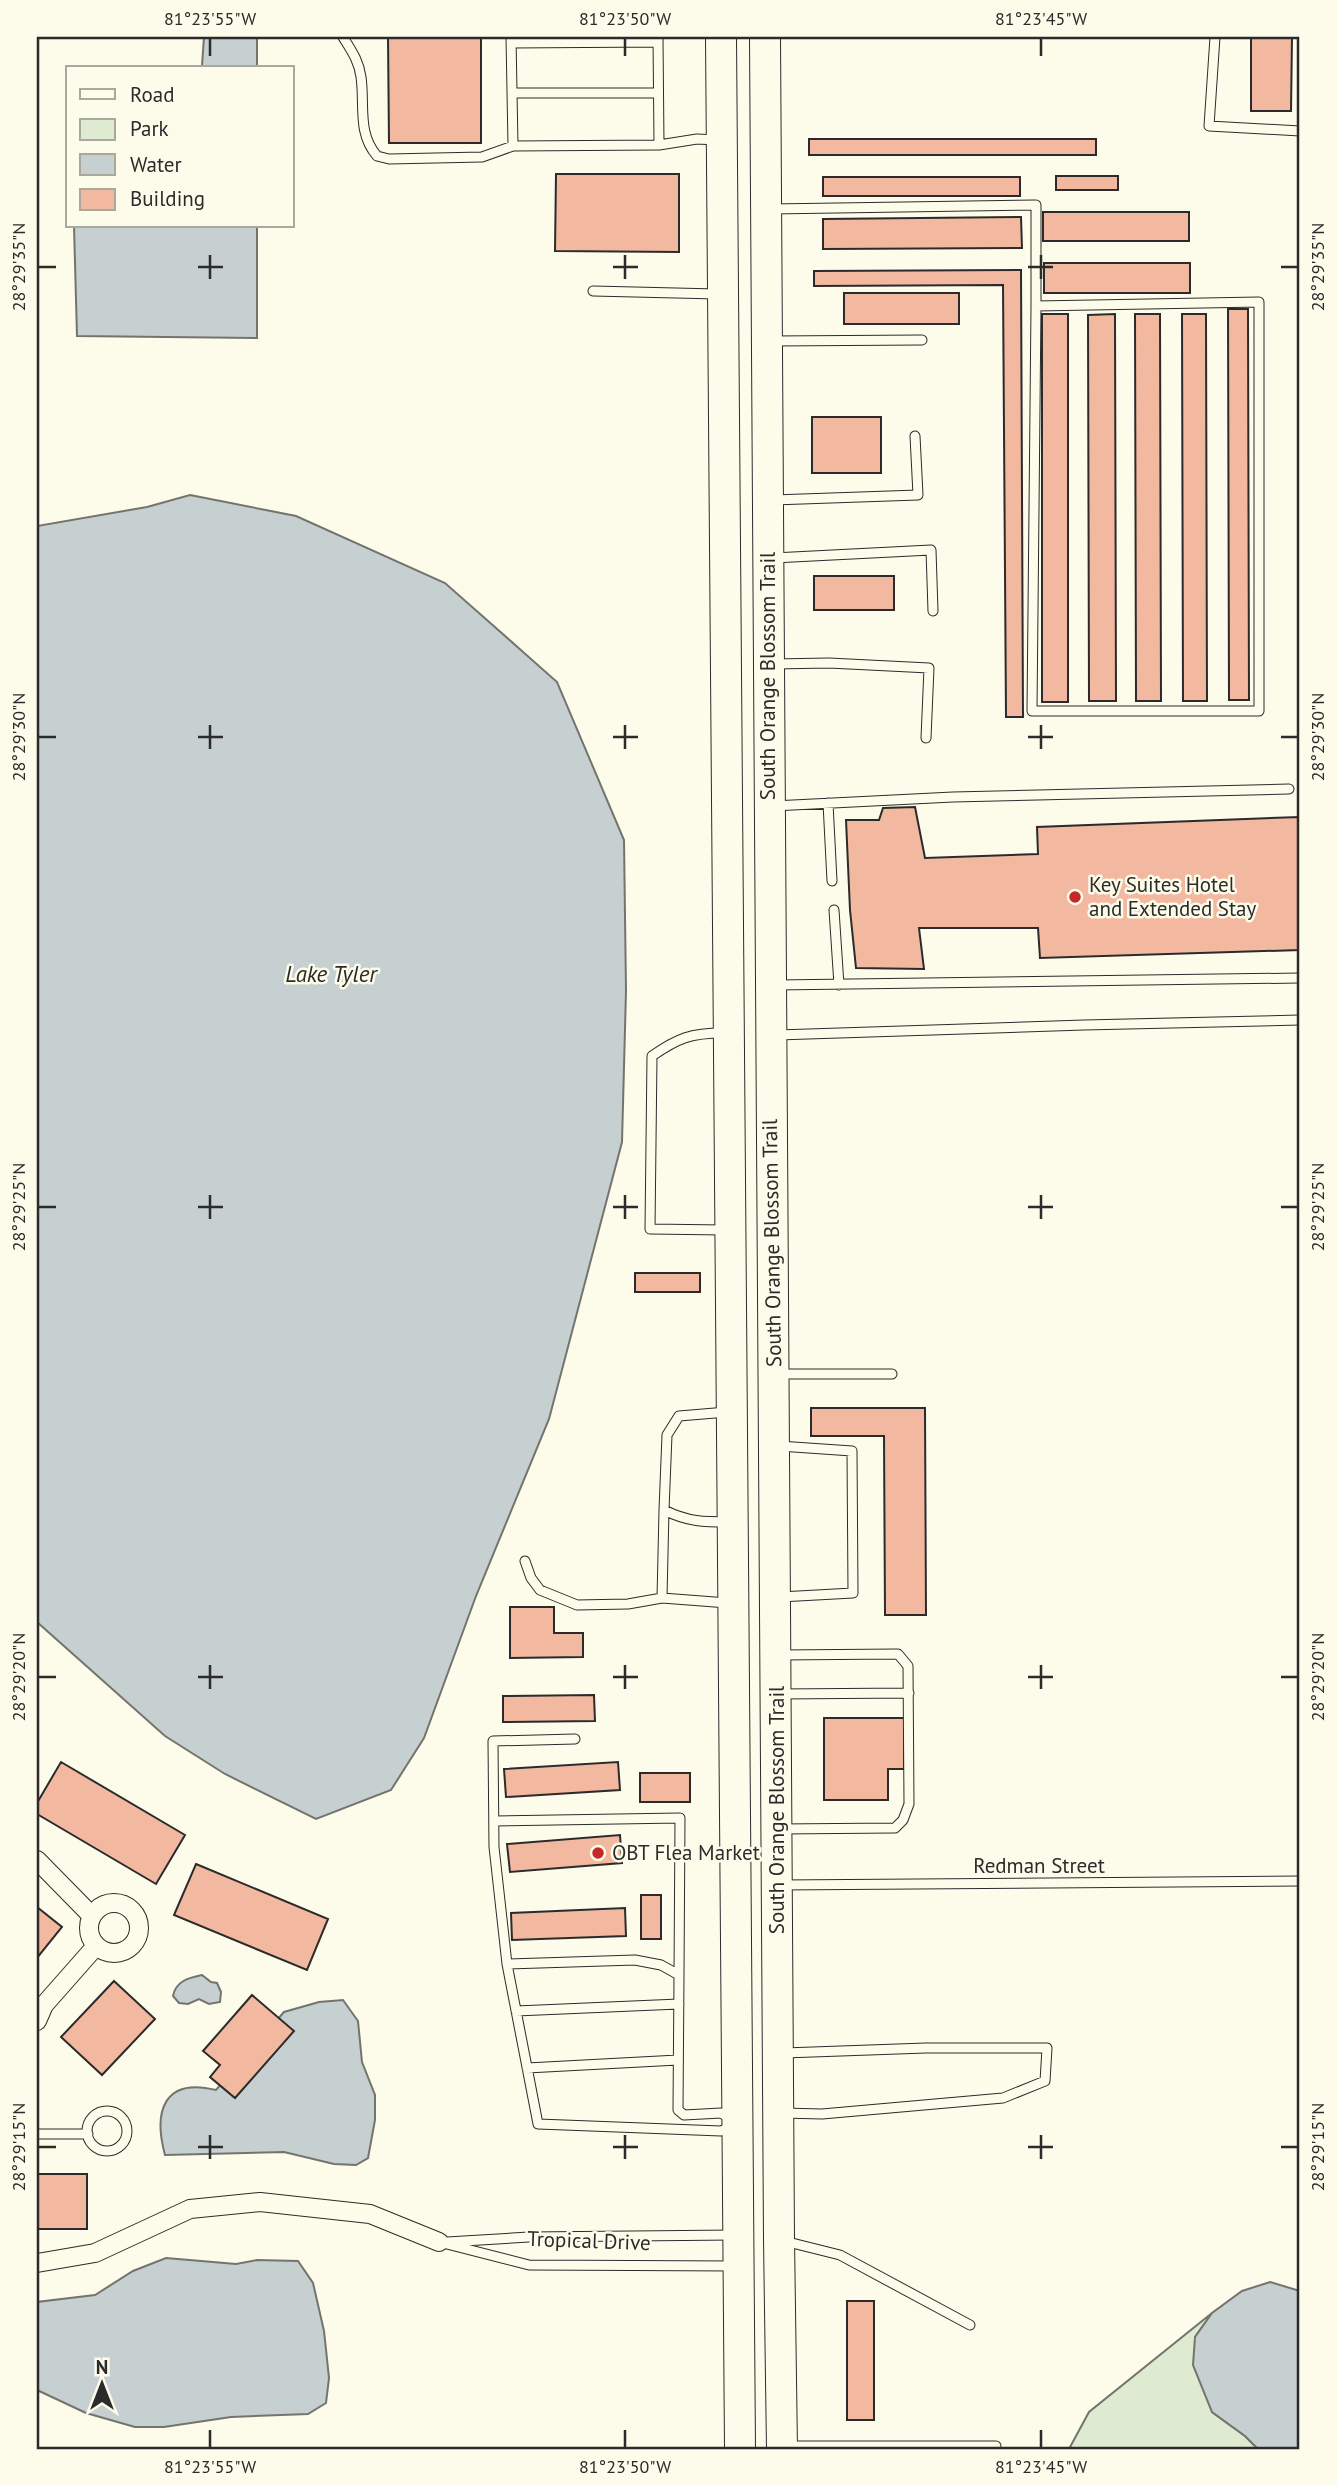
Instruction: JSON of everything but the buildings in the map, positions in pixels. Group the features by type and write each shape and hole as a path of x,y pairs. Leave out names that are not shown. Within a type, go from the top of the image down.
{"main road":[{"name":"South Orange Blossom Trail","path":"721,37 740,2449"},
{"name":"South Orange Blossom Trail","path":"765,37 782,2447"},
{"path":"728,902 741,950 751,970 771,985"},
{"path":"729,1033 746,1042 759,1066 771,1118"},
{"path":"735,1808 748,1850 759,1870 778,1885"},
{"path":"739,2235 758,2248 771,2268 781,2313"}],"street":[{"path":"37,1860 92,1916"},
{"path":"118,1903 133,1912 139,1924 136,1941 120,1952 111,1953 96,1946 89,1933 92,1916 101,1907 118,1903"},
{"path":"37,2021 44,2005 96,1946"},
{"name":"Tropical Drive","path":"37,2263 95,2253 190,2209 260,2202 370,2214 439,2242"}],"lane":[{"path":"343,37 356,56 361,77 363,129 377,156 389,159 482,157 513,146 659,145 697,139 722,140"},
{"path":"1215,37 1209,126 1300,131"},
{"path":"513,146 511,40 658,39 659,145"},
{"path":"512,93 658,93"},
{"path":"766,209 1036,205 1032,711 1259,711 1259,302 1036,306"},
{"path":"593,291 723,294"},
{"path":"767,341 922,340"},
{"path":"768,500 918,495 915,436"},
{"path":"768,558 931,551 933,611"},
{"path":"768,664 829,663 929,668 926,738"},
{"path":"769,806 953,797 1289,789"},
{"path":"828,803 832,881"},
{"path":"834,910 839,985"},
{"path":"771,985 1300,978"},
{"path":"771,1035 1300,1020"},
{"path":"729,1033 698,1033 679,1038 652,1056 650,1229 730,1230"},
{"path":"774,1374 892,1374"},
{"path":"662,1598 667,1435 679,1416 732,1411"},
{"path":"774,1446 852,1451 853,1593 776,1597"},
{"path":"664,1510 681,1519 733,1522"},
{"path":"524,1561 540,1590 577,1605 628,1604 662,1598 733,1604"},
{"path":"776,1655 898,1654 908,1665 909,1693 909,1804 903,1820 895,1828 778,1829"},
{"path":"776,1694 909,1693"},
{"path":"575,1739 494,1741 494,1847 507,1964 538,2124 721,2131 738,2123"},
{"path":"495,1821 680,1818 678,2110 684,2115 721,2113 738,2123"},
{"name":"Redman Street","path":"778,1885 1300,1881"},
{"path":"507,1964 635,1960 662,1965 679,1975"},
{"path":"516,2011 679,2004"},
{"path":"779,2053 926,2048 1047,2048 1045,2081 1003,2098 822,2113 779,2113"},
{"path":"527,2068 678,2060"},
{"path":"102,2112 115,2113 124,2121 126,2127 124,2140 120,2145 108,2150 96,2147 88,2134 88,2124 102,2112"},
{"path":"37,2134 88,2134"},
{"name":"Tropical Drive","path":"439,2242 529,2237 739,2235"},
{"path":"779,2239 840,2255 970,2325"},
{"name":"Tropical Drive","path":"439,2242 529,2265 739,2266"},
{"path":"782,2447 996,2446"}],"green space":[{"path":"1212,2313 1195,2337 1212,2412 1258,2449 1069,2449 1089,2412"}],"water":[{"path":"204,37 257,37 257,66 202,66"},
{"path":"74,228 257,228 257,338 77,336"},
{"name":"Lake Tyler","path":"190,495 296,516 445,583 557,682 624,840 626,991 622,1142 549,1419 476,1596 424,1738 391,1790 316,1819 225,1774 165,1736 37,1622 37,526 147,507"},
{"path":"202,1975 217,1983 221,1992 220,2002 209,2004 199,1999 188,2004 179,2003 173,1996 177,1987 187,1979"},
{"path":"343,2000 358,2021 362,2062 375,2095 375,2120 368,2158 356,2165 334,2164 284,2152 165,2155 162,2112 166,2101 174,2093 184,2088 198,2087 216,2090 284,2012 319,2002"},
{"path":"166,2258 236,2264 257,2260 298,2261 313,2283 324,2331 329,2378 326,2403 308,2414 231,2417 164,2427 135,2427 86,2413 37,2390 37,2302 95,2295 133,2271"},
{"path":"1270,2282 1300,2291 1300,2449 1258,2449 1212,2412 1193,2365 1195,2337 1212,2313 1242,2291"}],"place":[{"name":"Key Suites Hotel and Extended Stay","path":"1075,897"},
{"name":"OBT Flea Market","path":"598,1853"}]}
